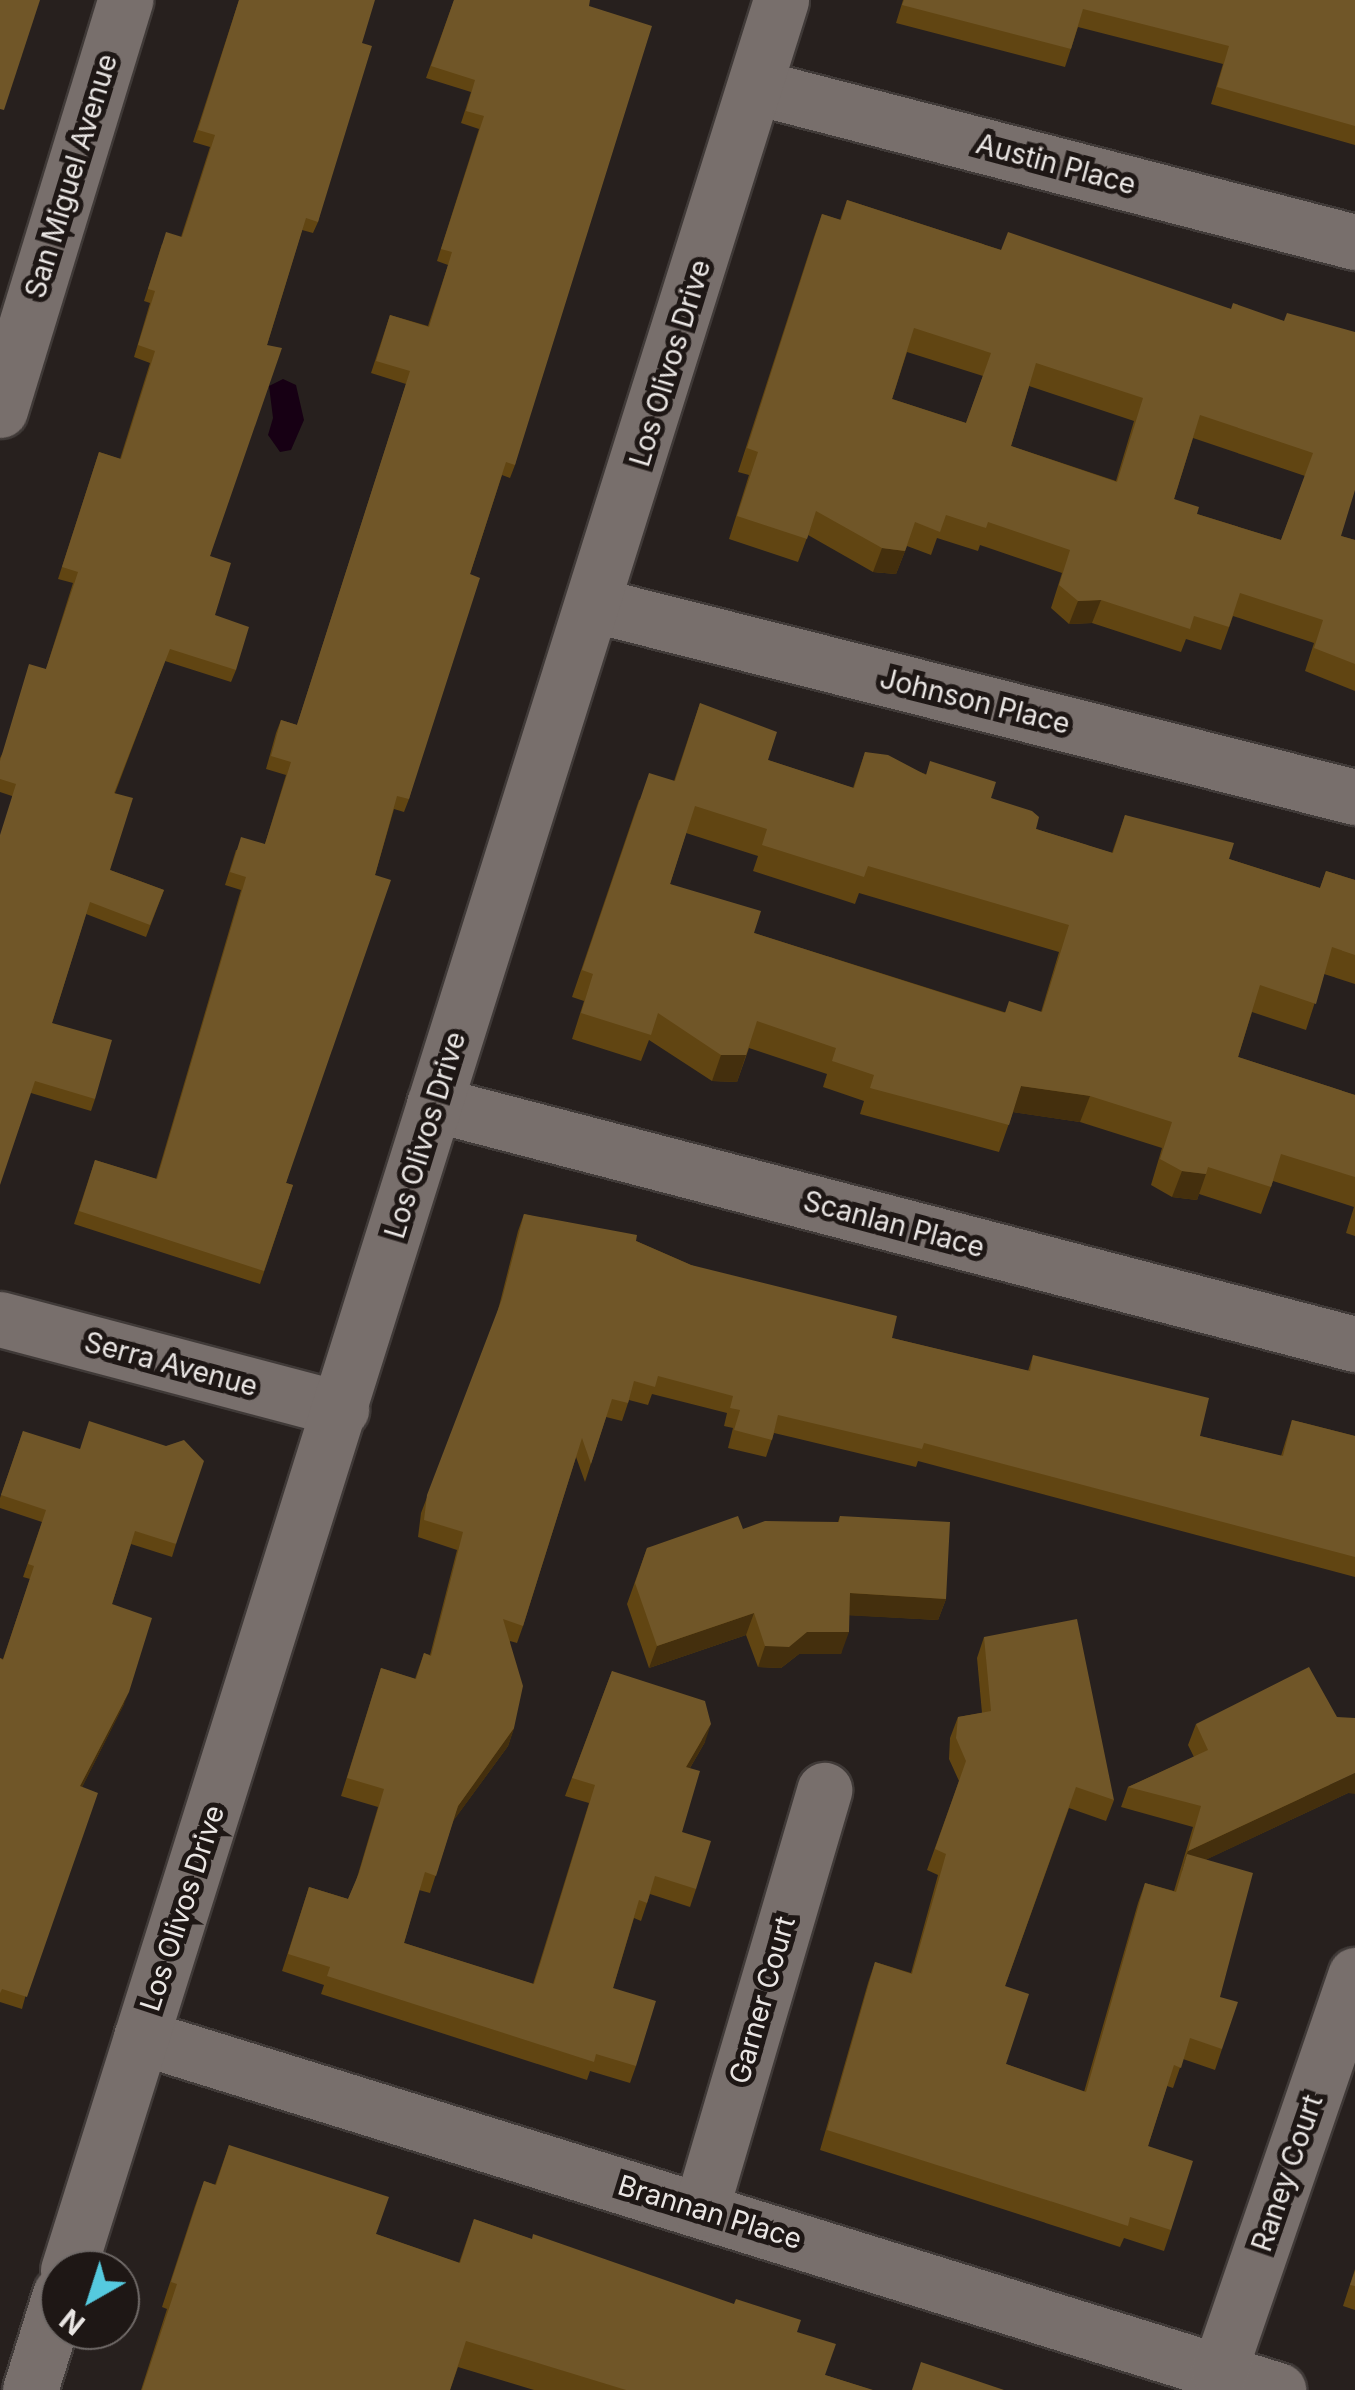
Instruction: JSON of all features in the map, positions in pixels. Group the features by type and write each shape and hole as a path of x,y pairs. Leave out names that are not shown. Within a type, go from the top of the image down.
{"street":[{"name":"San Miguel Avenue","path":"0,410 124,0"},
{"name":"Los Olivos Drive","path":"74,2250 781,0"},
{"name":"Austin Place","path":"756,87 1355,242"},
{"name":"Johnson Place","path":"594,605 1355,798"},
{"name":"Scanlan Place","path":"434,1104 1355,1344"},
{"name":"Serra Avenue","path":"0,1319 341,1409"},
{"name":"Garner Court","path":"701,2209 824,1790"},
{"name":"Raney Court","path":"1219,2371 1355,1975"},
{"name":"Brannan Place","path":"141,2037 1278,2390"},
{"path":"30,2390 42,2350"}],"shaded area":[{"path":"283,379 296,385 304,420 291,450 280,452 268,435 273,418 269,386"}],"building":[{"path":"0,0 40,0 4,110 0,109"},
{"path":"239,0 375,0 362,43 372,46 318,222 306,218 267,345 282,348 210,556 231,563 215,615 249,627 236,670 170,649 114,793 133,798 110,870 164,890 150,925 90,902 52,1023 112,1040 95,1099 35,1081 0,1185 0,835 16,784 0,779 0,761 29,664 46,669 78,572 62,567 99,452 121,459 155,351 138,345 155,291 148,289 166,232 182,237 215,135 198,130"},
{"path":"454,0 590,0 589,6 652,26 515,465 506,462 470,574 480,578 409,799 397,796 375,875 391,880 286,1183 293,1185 264,1271 79,1211 95,1160 157,1179 246,877 230,872 241,837 265,844 291,762 271,756 281,720 297,725 410,371 376,361 390,315 429,327 452,252 441,249 484,116 466,111 475,80 431,66"},
{"path":"904,0 1355,0 1355,126 1217,87 1229,46 1083,9 1071,49 902,5"},
{"path":"847,200 1001,250 1008,232 1231,309 1233,303 1284,321 1287,313 1355,332 1355,490 1341,536 1355,540 1355,664 1314,648 1323,620 1240,593 1229,627 1194,616 1190,629 1101,600 1078,601 1059,585 1070,550 988,522 986,528 946,515 940,532 915,522 905,551 882,548 816,511 807,539 737,516 758,452 747,448 822,214 841,220","holes":["914,328 991,353 966,423 892,399","1036,363 1143,398 1117,482 1011,446","1200,415 1313,453 1281,540 1197,514 1199,507 1174,499"]},
{"path":"700,703 777,732 768,760 854,788 865,752 888,755 926,775 930,761 996,782 991,798 1032,811 1039,817 1036,829 1113,853 1125,815 1234,843 1229,859 1320,888 1326,871 1355,880 1355,955 1332,947 1316,1004 1260,985 1238,1057 1355,1095 1355,1177 1281,1154 1271,1187 1208,1167 1206,1174 1182,1171 1160,1159 1172,1122 1090,1096 1021,1086 1009,1125 870,1088 874,1075 832,1061 836,1048 757,1021 746,1055 721,1055 658,1013 651,1035 581,1013 593,974 582,970 649,773 675,781","holes":["695,806 767,829 762,845 864,877 868,866 1069,925 1042,1012 1009,1001 1005,1013 754,933 761,911 670,884"]},
{"path":"524,1214 637,1235 636,1241 691,1265 897,1316 892,1338 1030,1371 1033,1355 1209,1398 1200,1436 1283,1456 1292,1420 1355,1436 1355,1557 924,1443 922,1449 778,1415 772,1440 734,1430 740,1410 730,1408 733,1396 658,1376 655,1387 634,1381 628,1403 612,1399 591,1464 582,1438 523,1626 503,1619 523,1686 514,1728 458,1806 436,1876 425,1872 404,1943 534,1984 595,1785 572,1778 612,1671 705,1701 711,1724 686,1767 700,1771 682,1832 711,1841 696,1889 655,1876 647,1903 639,1900 613,1988 656,2001 636,2066 596,2054 594,2062 327,1976 330,1967 288,1954 309,1887 348,1899 359,1873 384,1789 347,1778 381,1668 416,1679 424,1653 431,1656 463,1532 424,1520 427,1495 502,1299"},
{"path":"89,1421 166,1446 184,1440 204,1461 176,1544 135,1531 112,1604 152,1618 129,1692 80,1786 98,1793 27,1997 2,1989 0,1993 0,1658 3,1660 34,1566 28,1564 46,1510 1,1495 23,1431 80,1449"},
{"path":"738,1516 743,1529 765,1521 839,1522 840,1516 950,1522 946,1599 850,1593 849,1632 807,1632 789,1647 765,1646 754,1613 657,1646 635,1583 647,1548"},
{"path":"1077,1619 1114,1800 1076,1787 1005,1986 1029,1994 1006,2064 1086,2092 1145,1883 1176,1892 1187,1854 1253,1873 1220,1997 1238,2002 1222,2049 1190,2038 1181,2068 1174,2065 1148,2146 1193,2161 1171,2230 1130,2217 1128,2226 827,2130 875,1962 912,1974 946,1854 935,1849 966,1761 956,1738 958,1717 991,1711 984,1637"},
{"path":"1309,1667 1337,1717 1355,1718 1355,1773 1188,1851 1201,1806 1128,1787 1208,1750 1196,1724"},
{"path":"229,2145 389,2197 376,2234 460,2263 474,2219 532,2239 533,2234 734,2304 736,2299 801,2320 797,2332 836,2344 825,2375 873,2390 626,2390 466,2341 450,2390 142,2390 177,2284 171,2282 204,2181 216,2185"},
{"path":"921,2362 1004,2390 912,2390"}]}
